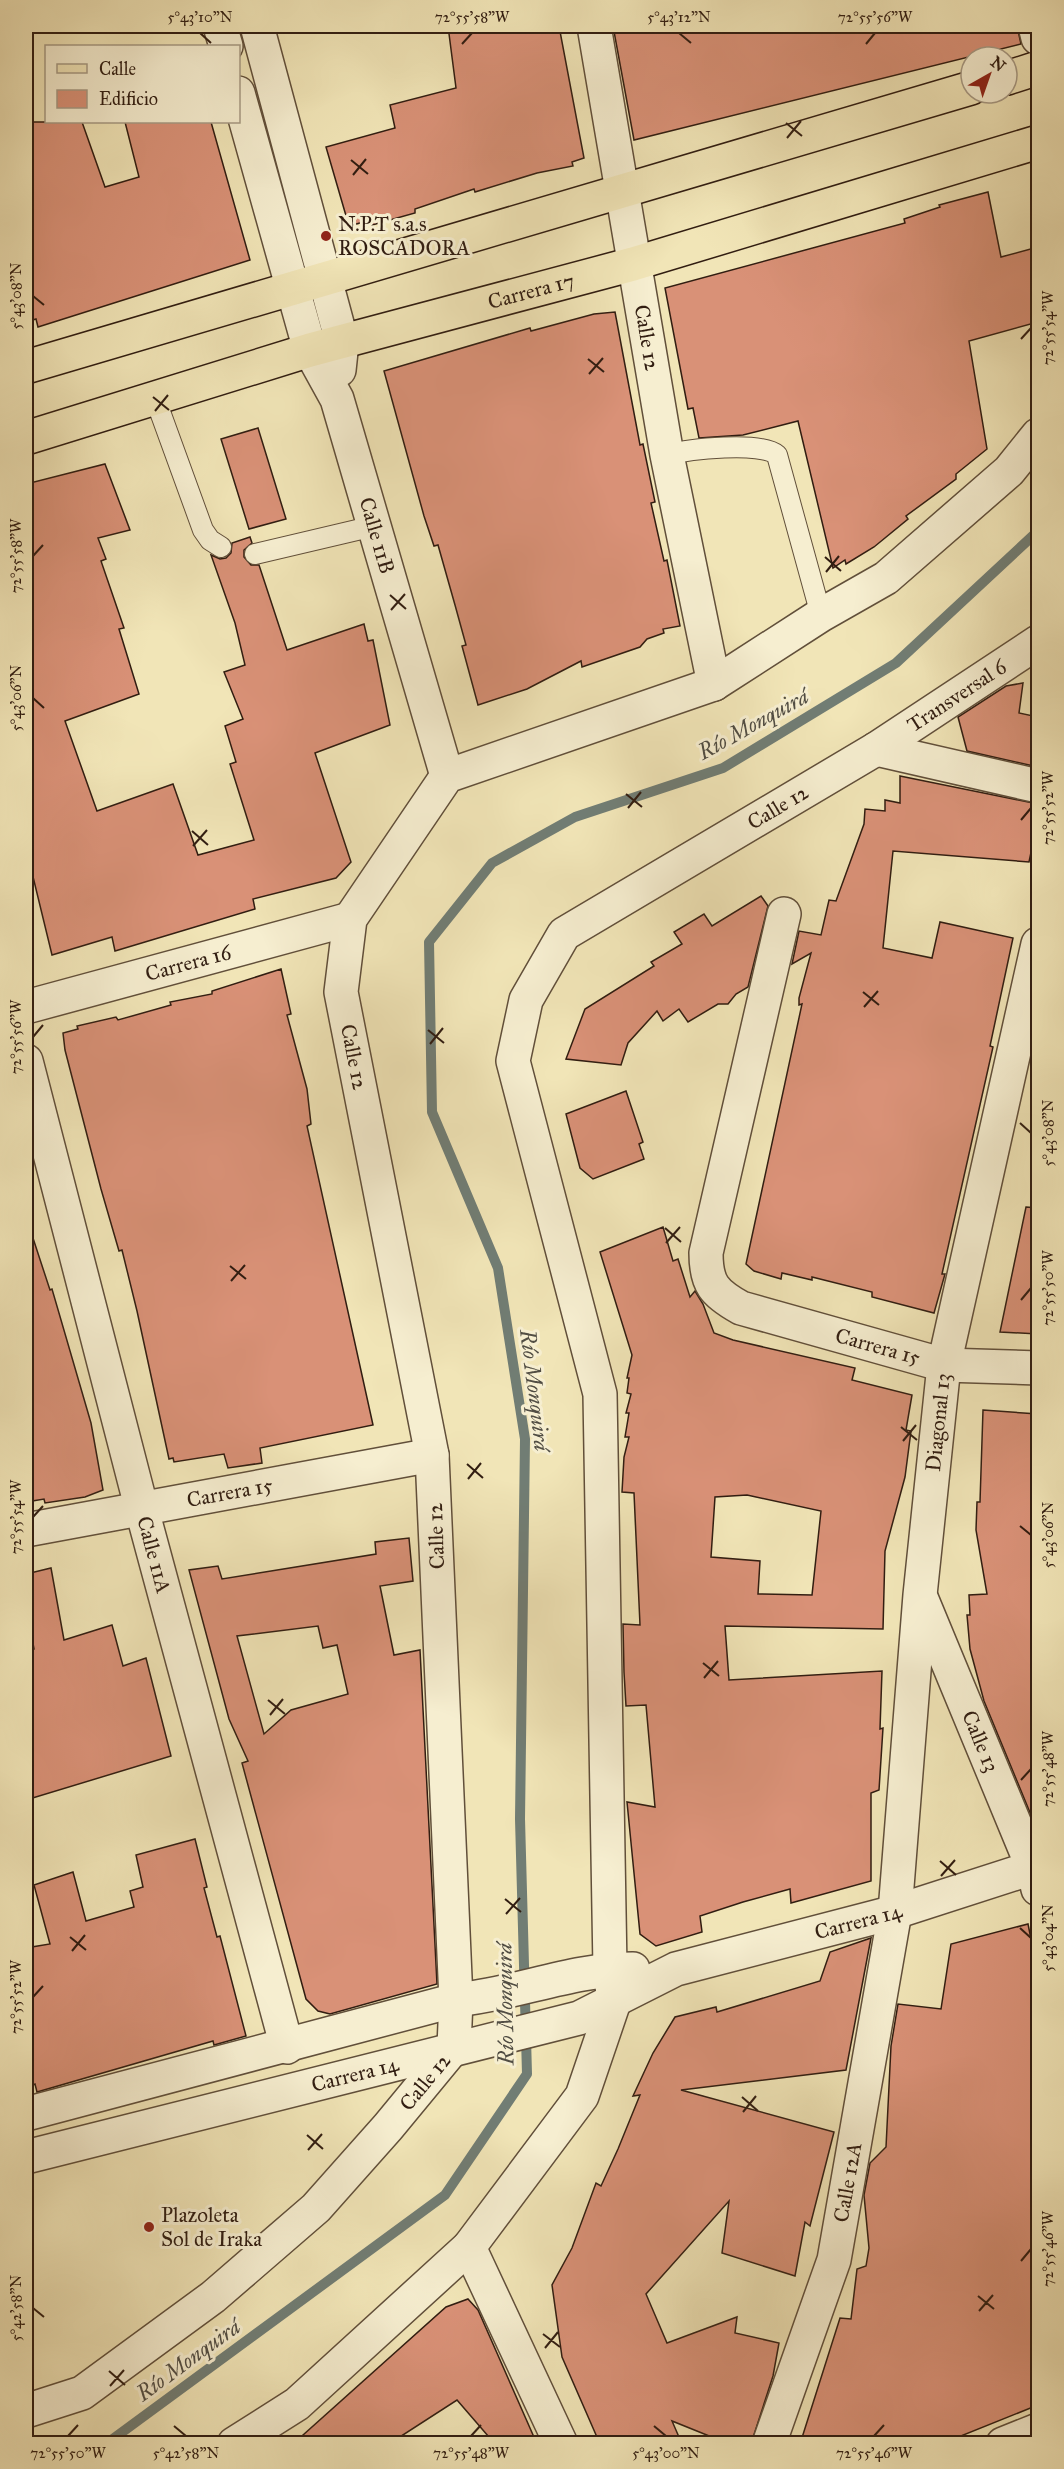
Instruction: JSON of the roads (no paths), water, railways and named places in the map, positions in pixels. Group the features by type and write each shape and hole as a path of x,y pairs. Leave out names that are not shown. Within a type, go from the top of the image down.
{"main road":[{"path":"1019,74 1038,68"},
{"path":"26,367 622,189 959,91"},
{"name":"Carrera 17","path":"26,438 310,351 633,264 1038,142"}],"street":[{"path":"220,26 226,45"},
{"name":"Calle 11B","path":"257,26 342,342 337,399"},
{"name":"Calle 12","path":"594,26 667,455 714,684"},
{"path":"1035,26 1038,38"},
{"name":"Calle 11B","path":"240,100 310,351 337,399 447,776"},
{"path":"447,776 714,684 821,615 886,578 1009,471 1038,435"},
{"name":"Transversal 6","path":"876,749 1038,642"},
{"path":"876,749 1038,786"},
{"name":"Calle 12","path":"234,2444 297,2404 469,2247 582,2096 614,2002 610,1969 600,1394 513,1061 526,1000 564,934 876,749"},
{"name":"Calle 12","path":"26,2411 82,2393 213,2297 316,2208 388,2127 454,2047 470,1999 432,1455 341,992 350,919 447,776"},
{"name":"Carrera 15","path":"784,914 706,1254 706,1277 722,1297 741,1308 944,1365 1038,1368"},
{"name":"Carrera 16","path":"26,1007 350,919"},
{"name":"Diagonal 13","path":"895,1912 920,1595 944,1365 1038,944"},
{"name":"Calle 11A","path":"26,1061 142,1510 287,2047"},
{"name":"Carrera 15","path":"26,1530 432,1455"},
{"name":"Calle 13","path":"920,1595 1036,1874"},
{"name":"Carrera 14","path":"26,2157 492,2037 579,2018 676,1969 1036,1874"},
{"name":"Calle 12A","path":"769,2444 834,2260 895,1912"},
{"name":"Carrera 14","path":"26,2114 470,1999 610,1969 676,1969"},
{"path":"469,2247 561,2444"},
{"path":"1003,2444 1038,2430"}],"lane":[{"path":"155,398 202,530 210,540 221,547"},
{"path":"667,455 682,451 763,448 777,455 821,615"},
{"path":"255,554 374,526"}],"waterway":[{"name":"Río Monquirá","path":"106,2444 445,2195 527,2074 520,1819 525,1439 498,1268 432,1112 429,942 492,863 575,817 723,768 896,663 1038,531"}],"place":[{"name":"N.P.T s.a.s ROSCADORA","path":"326,236"},
{"name":"Plazoleta Sol de Iraka","path":"149,2227"}]}
